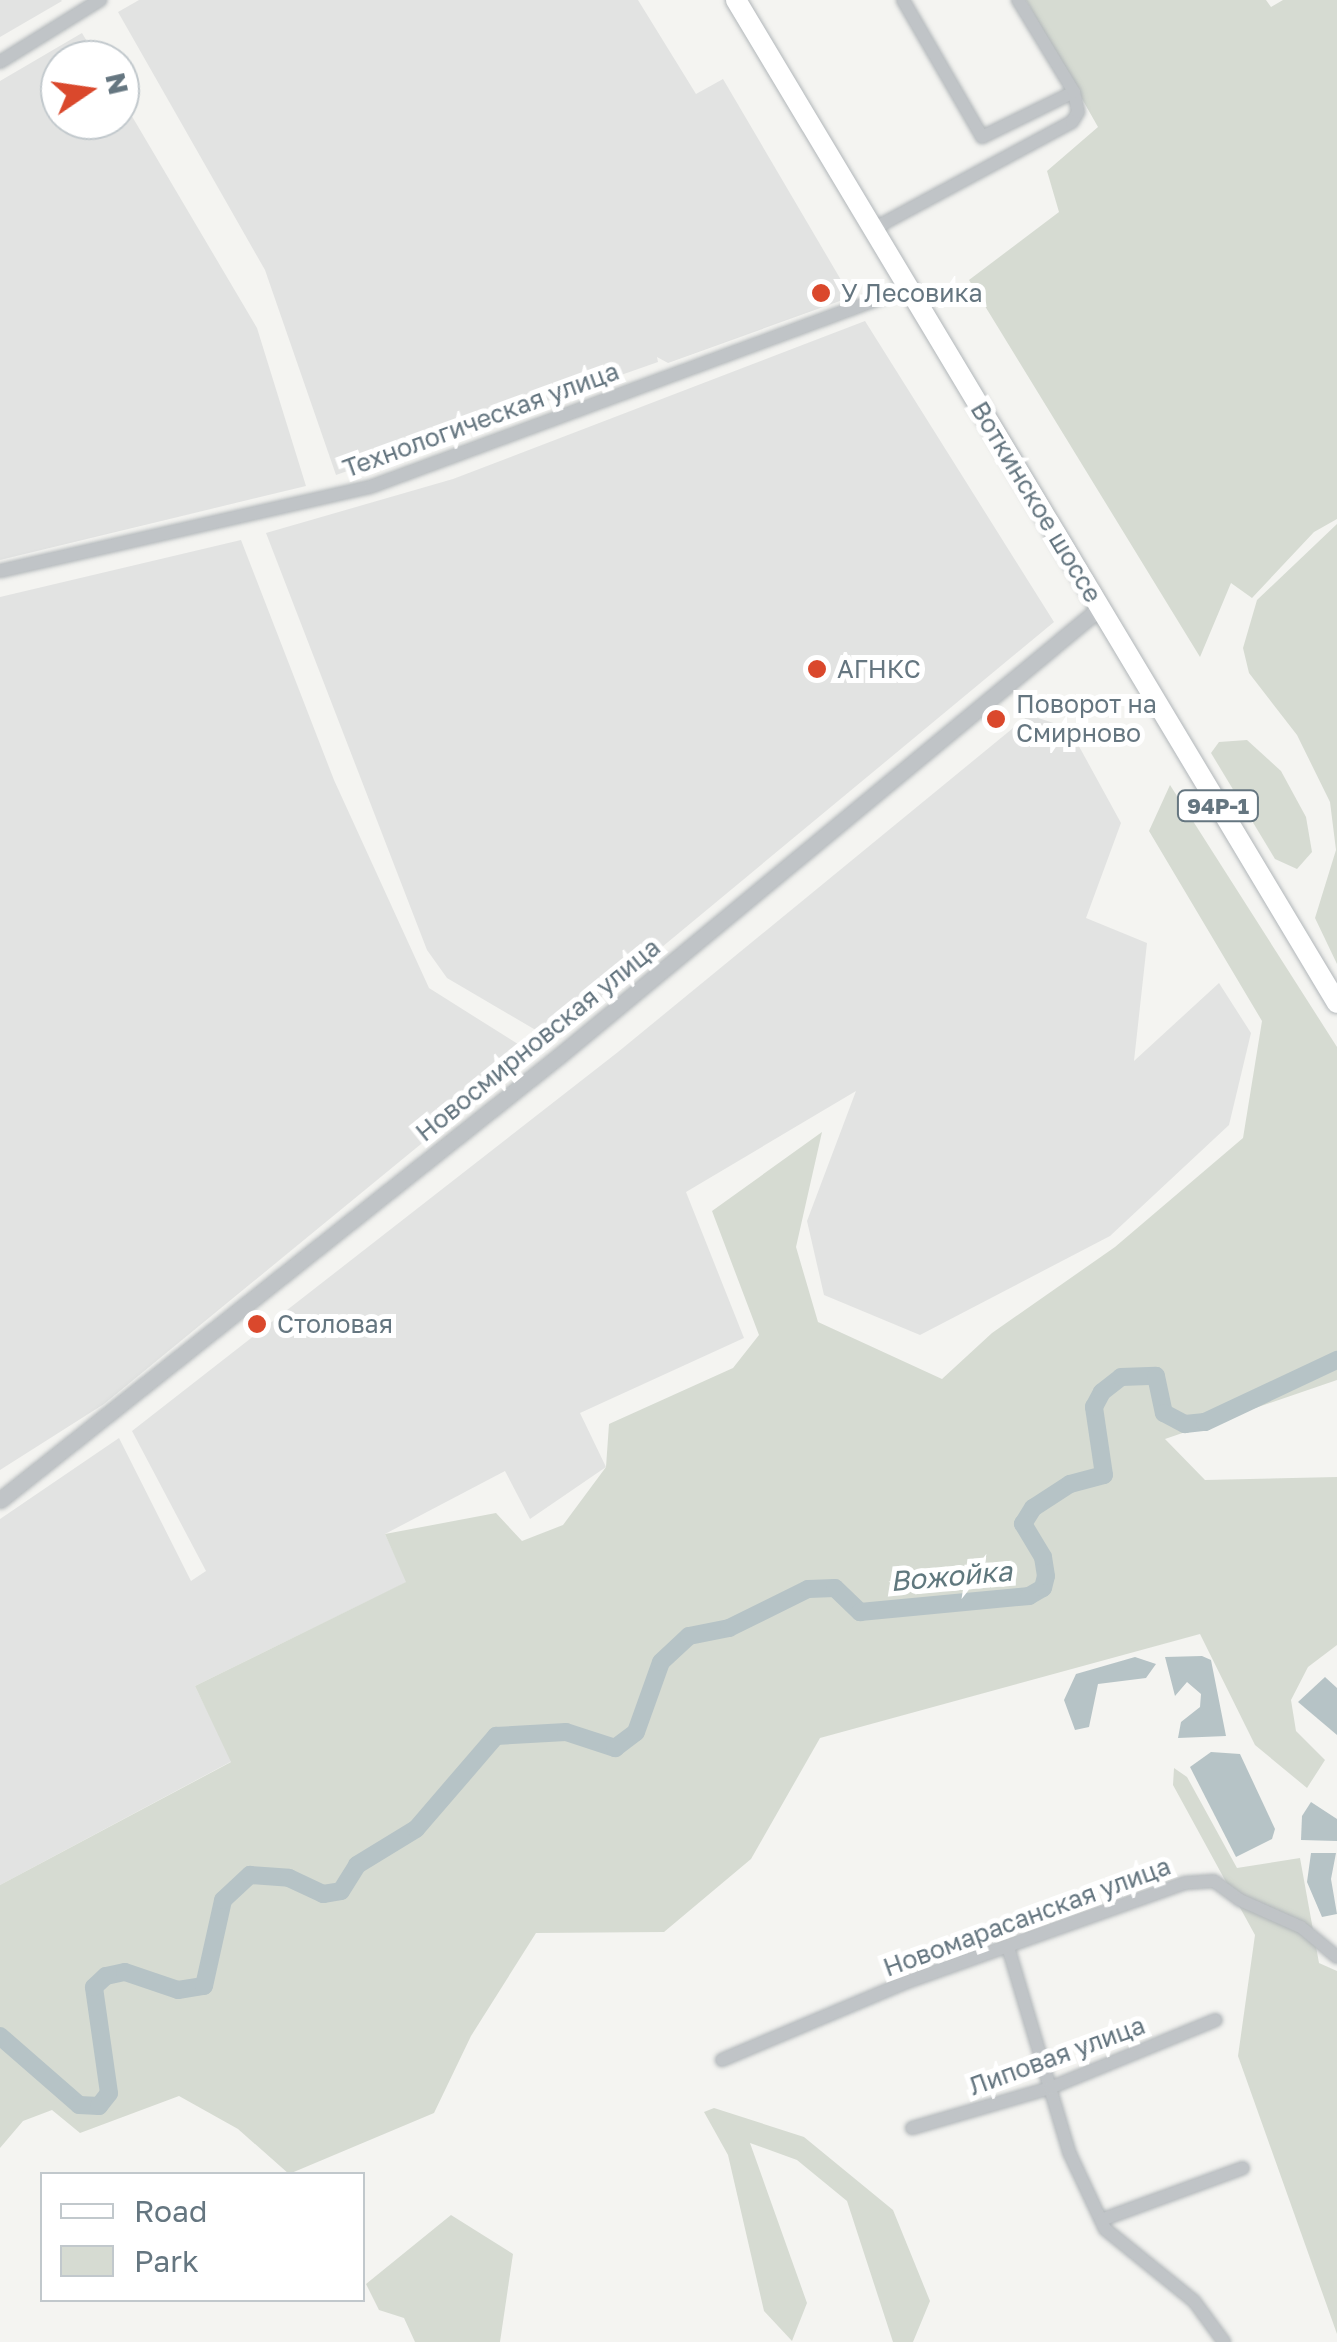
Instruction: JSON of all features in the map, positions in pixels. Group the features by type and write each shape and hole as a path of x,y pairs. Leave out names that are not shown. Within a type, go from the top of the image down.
{"main road":[{"name":"Воткинское шоссе","path":"736,0 1337,1003"}],"street":[{"path":"0,62 100,0"},
{"path":"903,0 982,138 1074,92"},
{"path":"873,229 1072,122 1074,92 1018,0"},
{"name":"Технологическая улица","path":"0,572 370,487 908,288"},
{"name":"Новосмирновская улица","path":"0,1500 559,1056 1100,608"},
{"name":"Новомарасанская улица","path":"722,2060 1008,1947 1184,1883 1214,1881 1240,1900 1302,1926 1337,1957"},
{"path":"1008,1947 1050,2088 1101,2220 1118,2244 1194,2301 1224,2342"},
{"name":"Липовая улица","path":"912,2128 1050,2088 1216,2020"},
{"path":"1101,2220 1243,2168"}],"shaded area":[{"path":"0,0 61,0 62,1 0,37"},
{"path":"139,0 638,0 696,94 723,79 851,297 668,363 657,357 658,362 336,475 265,270 140,51 140,40 134,40 118,12"},
{"path":"40,58 40,140 140,140 140,130 257,328 306,486 0,560 0,81"},
{"path":"865,321 1054,622 551,1039 447,978 427,950 266,533 453,479"},
{"path":"241,540 334,780 429,988 532,1053 104,1404 0,1470 0,597"},
{"path":"1029,715 1069,728 1121,823 1086,918 1147,943 1134,1061 1219,983 1251,1033 1229,1125 1110,1236 920,1335 824,1295 807,1221 856,1091 686,1192 744,1338 580,1413 606,1467 530,1519 505,1471 385,1534 407,1582 195,1686 232,1761 0,1885 0,1519 119,1438 191,1581 206,1571 132,1431 618,1052"},
{"path":"1202,1656 1211,1660 1226,1736 1178,1738 1181,1722 1200,1707 1201,1694 1187,1682 1175,1696 1165,1657"},
{"path":"1135,1657 1156,1664 1146,1678 1098,1684 1089,1727 1075,1730 1064,1700 1076,1674"},
{"path":"1325,1677 1337,1688 1337,1735 1298,1702"},
{"path":"1211,1752 1240,1754 1275,1829 1272,1839 1236,1857 1190,1767"},
{"path":"1311,1802 1337,1819 1337,1841 1301,1840 1302,1816"},
{"path":"1311,1853 1336,1853 1331,1879 1337,1914 1322,1917 1307,1882"}],"green space":[{"path":"1026,0 1266,0 1271,7 1283,0 1337,0 1337,519 1314,532 1252,598 1231,583 1200,657 969,280 1059,212 1047,171 1098,127"},
{"path":"1337,524 1337,964 1315,918 1336,850 1330,802 1297,735 1249,673 1243,648 1257,600"},
{"path":"1247,740 1281,771 1306,817 1312,852 1297,869 1275,859 1211,753 1219,742"},
{"path":"1170,785 1337,1047 1337,1380 1165,1439 1205,1480 1337,1477 1337,1645 1308,1667 1291,1700 1296,1731 1325,1760 1307,1788 1255,1745 1200,1634 820,1738 751,1859 664,1932 536,1933 471,2036 434,2113 294,2172 287,2172 238,2129 179,2096 80,2133 52,2110 23,2121 0,2148 0,1885 231,1762 195,1686 406,1582 385,1534 496,1513 522,1541 563,1525 606,1467 609,1424 733,1368 759,1335 712,1211 822,1132 796,1247 818,1322 942,1379 992,1333 1115,1247 1243,1138 1262,1021 1149,831"},
{"path":"1174,1768 1187,1777 1237,1868 1300,1858 1319,1963 1337,1971 1337,2334 1238,2056 1255,1935 1173,1785"},
{"path":"714,2108 804,2137 893,2210 930,2301 913,2342 893,2342 847,2201 797,2160 750,2143 807,2303 792,2341 764,2311 728,2155 704,2112"},
{"path":"451,2215 513,2254 500,2342 415,2342 404,2318 379,2310 366,2284"}],"waterway":[{"name":"Вожойка","path":"0,2036 79,2105 99,2106 109,2093 94,1987 106,1976 125,1972 178,1990 204,1986 223,1900 250,1875 289,1878 323,1894 341,1891 357,1865 416,1829 496,1736 566,1732 615,1748 636,1732 661,1662 689,1636 729,1628 808,1589 835,1588 860,1612 1029,1596 1043,1588 1046,1576 1043,1557 1023,1524 1033,1508 1070,1484 1104,1475 1094,1407 1102,1392 1121,1377 1156,1376 1164,1413 1185,1424 1205,1422 1337,1360"}],"place":[{"name":"У Лесовика","path":"821,293"},
{"name":"АГНКС","path":"817,669"},
{"name":"Поворот на Смирново","path":"996,719"},
{"name":"Столовая","path":"257,1324"}]}
